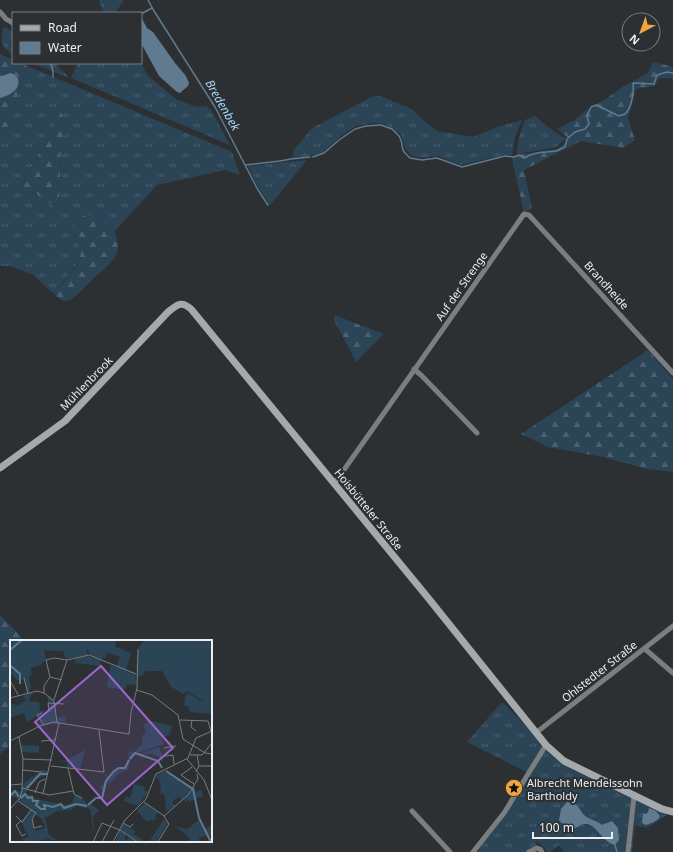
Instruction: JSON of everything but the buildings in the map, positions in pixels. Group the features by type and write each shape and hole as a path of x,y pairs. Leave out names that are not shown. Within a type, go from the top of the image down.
{"street":[{"path":"0,12 6,19 12,22"},
{"name":"Auf der Strenge","path":"334,484 524,214"},
{"name":"Brandheide","path":"524,214 529,215 673,373"},
{"name":"Mühlenbrook","path":"0,468 65,421 168,312 180,304"},
{"name":"Hoisbütteler Straße","path":"180,304 186,305 191,309 537,732 546,745 564,761 634,796 662,809 673,812"},
{"path":"414,369 477,433"},
{"name":"Ohlstedter Straße","path":"537,732 673,626"},
{"path":"645,648 673,673"},
{"path":"473,852 504,813 546,745"},
{"path":"628,852 634,796"},
{"path":"412,811 450,852"},
{"path":"528,852 537,848 542,852"}],"green space":[{"path":"99,0 124,0 116,12 103,11"},
{"path":"5,27 12,31 12,40 10,41 12,53 2,44 3,28"},
{"path":"0,54 12,60 12,64 23,64 27,66 8,126 3,131 0,130 0,98 18,86 18,79 14,74 0,76"},
{"path":"653,62 673,68 673,81 671,78 659,78 655,86 636,89 628,118 635,140 623,148 581,141 524,170 532,209 524,212 512,159 516,155 557,149 566,142 567,137 557,129 575,120 585,111 648,73"},
{"path":"35,64 59,64 58,67 68,76 67,77"},
{"path":"78,64 142,64 147,75 176,99 196,107 206,106 211,110 230,145 71,78"},
{"path":"27,66 232,152 240,175 225,170 157,185 115,231 108,224 73,233 80,247 80,256 75,267 53,293 33,275 10,266 0,266 0,130 3,131 8,126","holes":["61,113 66,131 61,146 59,210 37,194 20,187"]},
{"path":"380,96 412,109 437,131 473,137 500,126 522,120 515,137 512,155 504,155 461,165 438,156 420,158 412,156 405,148 401,134 385,124 373,123 356,126 340,137 321,154 292,158 294,150 312,128 372,97"},
{"path":"61,112 66,131 61,146 59,210 37,194 20,188"},
{"path":"535,116 566,139 556,147 517,154 519,137 525,120"},
{"path":"307,160 270,205 259,189 248,166"},
{"path":"88,214 103,220 113,229 118,247 117,253 108,265 79,293 72,299 62,301 53,293 78,262 81,250 73,228 78,219"},
{"path":"334,315 384,334 356,362 334,320"},
{"path":"648,350 673,379 673,472 647,469 603,457 548,447 521,434"},
{"path":"0,615 24,640 10,640 10,746 0,754"},
{"path":"502,702 546,745 563,765 667,815 646,828 635,825 632,852 564,852 559,845 548,852 537,841 535,848 542,852 473,852 504,813 529,773 467,742","holes":["576,804 584,815 602,825 605,840 597,830 591,826 579,826"]}],"water":[{"path":"142,19 147,28 153,32 186,76 189,83 188,86 180,93 159,76 142,45"},
{"path":"10,73 14,74 18,78 18,86 7,96 0,98 0,76"},
{"path":"567,802 576,804 584,815 602,825 612,821 618,828 619,840 615,845 607,841 590,825 584,824 570,830 566,828 559,820 561,809"},
{"path":"649,808 656,811 660,816 656,821 646,825 642,823 643,813 646,814"}],"waterway":[{"name":"Bredenbek","path":"148,0 215,107 245,165 310,157"},
{"path":"142,13 152,8"},
{"path":"51,64 53,77"},
{"name":"Bredenbek","path":"313,157 324,153 355,129 366,126 381,125 392,129 399,136 403,150 410,158 422,160 437,158 462,167 505,156 514,157 519,155 524,158 536,153 556,151 565,147 567,139 575,132 585,129 589,124 587,116 591,107 596,105 619,116 624,114 631,104 633,83 654,84 657,75 667,72 673,73"},
{"path":"245,165 268,205"},
{"path":"615,845 617,852"}],"place":[{"name":"Albrecht Mendelssohn Bartholdy","path":"514,788"}]}
